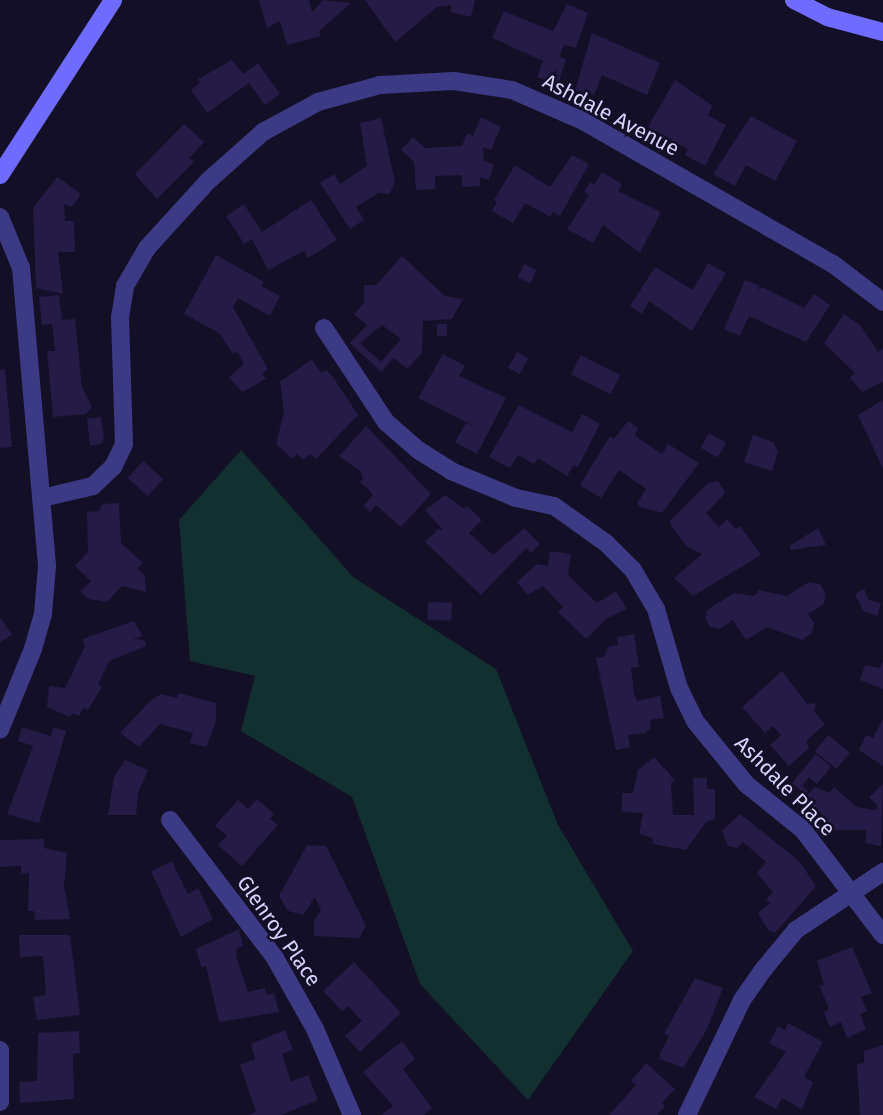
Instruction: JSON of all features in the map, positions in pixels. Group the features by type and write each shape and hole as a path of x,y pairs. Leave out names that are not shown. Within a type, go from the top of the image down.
{"main road":[{"path":"0,175 113,0"},
{"path":"794,0 827,17 883,32"}],"street":[{"name":"Ashdale Avenue","path":"42,498 93,486 113,467 124,444 120,318 125,286 147,248 208,181 263,132 318,102 380,85 454,80 512,90 583,121 833,264 883,302"},
{"path":"0,217 21,268 47,566 43,614 0,730"},
{"name":"Ashdale Place","path":"324,328 386,422 418,450 451,471 503,492 554,506 606,543 632,570 656,609 679,688 695,721 746,784 803,830 855,894 883,935"},
{"name":"Glenroy Place","path":"170,820 275,958 315,1029 352,1115"},
{"path":"687,1115 742,1000 763,970 796,930 855,894 883,872"},
{"path":"0,1050 0,1102"}],"green space":[{"path":"241,450 353,577 496,669 558,825 633,951 528,1100 420,984 352,797 241,731 255,676 190,661 179,520"}],"building":[{"path":"259,0 309,0 312,12 323,0 351,3 319,31 321,36 287,45 280,21 267,28"},
{"path":"365,0 475,0 471,17 450,12 451,5 437,7 395,42"},
{"path":"567,4 588,13 576,48 564,45 559,57 566,59 558,85 537,77 543,61 492,38 504,11 553,31"},
{"path":"592,33 660,63 647,95 602,75 594,95 575,90"},
{"path":"232,60 243,74 258,63 280,94 265,105 249,83 207,113 191,90 200,83 198,79"},
{"path":"675,80 713,106 708,115 726,125 705,166 685,155 688,149 648,127"},
{"path":"751,116 797,141 775,181 746,165 735,186 713,174"},
{"path":"481,117 501,127 491,150 483,147 484,161 494,164 489,180 480,177 480,186 462,187 462,175 435,176 435,189 416,190 414,162 401,150 413,137 425,148 462,146 467,133 473,136"},
{"path":"381,118 395,182 390,194 379,193 356,207 364,220 350,229 320,183 334,174 340,184 367,166 360,123"},
{"path":"184,124 204,142 189,158 194,162 157,199 135,174"},
{"path":"572,155 589,164 560,216 553,212 550,217 525,203 513,223 492,211 497,202 494,200 515,165 550,187"},
{"path":"602,172 622,184 618,191 661,212 640,253 603,225 593,243 567,229 589,195 584,192 590,182 594,185"},
{"path":"57,177 81,194 72,207 64,204 65,221 74,221 75,252 58,252 63,294 36,288 33,208"},
{"path":"311,200 337,240 308,258 304,251 268,270 252,239 244,244 226,216 244,204 262,232"},
{"path":"216,255 264,282 261,286 280,296 270,316 238,298 233,307 268,369 262,374 266,379 242,392 229,377 244,364 237,351 233,354 219,333 184,314"},
{"path":"402,256 445,296 463,299 452,319 423,321 422,353 407,369 394,358 381,372 350,343 367,325 354,314 364,303 364,285 376,285","holes":["382,325 401,339 381,362 360,343"]},
{"path":"708,263 726,273 692,331 649,301 642,314 630,306 655,267 693,290"},
{"path":"524,264 537,270 530,284 518,278"},
{"path":"745,280 760,286 758,290 762,287 804,308 814,294 830,305 806,342 749,316 740,336 724,329"},
{"path":"59,295 62,320 75,319 82,387 92,407 86,414 53,417 47,351 55,351 52,324 42,325 39,297"},
{"path":"844,314 861,326 878,352 883,348 883,382 862,392 850,378 855,373 824,343"},
{"path":"437,324 447,324 447,336 437,336"},
{"path":"517,352 528,358 520,374 508,368"},
{"path":"443,354 465,366 459,376 506,398 477,454 455,442 466,423 474,426 418,398"},
{"path":"581,355 620,375 610,395 571,375"},
{"path":"312,359 321,373 326,370 333,377 358,415 316,459 310,454 303,460 297,454 292,459 276,444 284,412 280,382"},
{"path":"5,369 12,447 0,448 0,370"},
{"path":"883,400 883,469 858,415"},
{"path":"519,405 572,432 582,414 600,424 578,467 574,465 567,476 538,458 534,464 518,455 510,468 489,457"},
{"path":"101,417 104,438 101,444 90,446 87,419"},
{"path":"628,421 638,428 635,436 662,454 668,444 699,463 662,513 640,507 637,503 646,489 619,470 601,498 580,485 610,436 614,439"},
{"path":"366,426 431,494 401,527 376,505 370,512 364,506 373,494 360,482 363,478 360,471 339,456"},
{"path":"709,433 726,443 718,458 700,448"},
{"path":"753,435 773,442 778,452 772,471 744,462"},
{"path":"143,461 163,479 148,496 128,478"},
{"path":"718,481 725,493 706,513 719,527 727,519 736,529 740,526 761,555 693,596 674,578 702,554 687,547 669,522 708,483"},
{"path":"445,495 464,509 467,506 482,520 469,533 493,555 524,528 540,544 531,553 526,548 481,595 425,542 438,529 443,530 425,510"},
{"path":"119,503 121,543 143,563 137,568 145,576 146,592 122,586 107,602 88,599 80,592 91,581 75,566 88,552 87,512 99,511 102,504"},
{"path":"818,528 826,545 791,550 789,546"},
{"path":"550,551 571,554 568,575 597,603 616,591 627,609 606,619 586,639 558,612 563,607 543,586 528,595 517,582 537,564 548,566"},
{"path":"809,582 820,584 826,594 824,604 808,614 814,623 812,633 802,640 767,627 746,640 733,620 720,629 710,627 705,618 707,610 734,593 754,596 759,590 787,596"},
{"path":"864,589 869,600 881,603 877,616 863,611 855,594"},
{"path":"428,602 452,603 451,621 427,620"},
{"path":"0,617 12,635 0,642"},
{"path":"134,621 142,636 133,639 144,640 146,646 109,661 98,685 102,687 88,710 83,708 79,716 72,713 70,717 47,707 49,686 65,688 85,646 82,639"},
{"path":"634,634 639,667 631,668 634,694 637,701 660,696 664,718 650,720 651,728 645,733 628,735 630,747 616,750 596,658 604,657 609,646 618,645 617,637"},
{"path":"883,661 883,689 860,680 865,665 880,668"},
{"path":"782,671 807,704 816,703 814,711 825,724 806,741 809,748 789,766 770,745 781,735 773,726 765,733 742,707"},
{"path":"178,693 216,703 216,722 206,747 190,743 193,733 160,724 139,747 120,733 151,700 161,694 177,698"},
{"path":"883,719 883,766 859,750 866,735 873,738"},
{"path":"22,727 51,736 53,727 66,731 39,823 7,814 33,746 18,741"},
{"path":"828,735 850,753 837,769 815,751"},
{"path":"816,754 831,767 817,784 809,777 802,786 808,791 805,794 792,783"},
{"path":"654,757 675,780 671,783 673,815 694,815 693,778 707,778 707,789 715,789 715,819 706,822 686,850 653,844 653,838 639,834 643,813 622,812 622,793 633,793 638,770"},
{"path":"125,760 148,770 138,793 136,815 108,815 114,777"},
{"path":"883,784 881,846 865,843 867,830 835,830 816,808 813,811 801,801 815,787 829,793 834,787 857,807 875,810 878,806 869,797"},
{"path":"257,799 274,814 270,819 278,825 242,866 218,845 227,836 215,826 238,800 248,809"},
{"path":"740,814 799,861 816,886 775,933 768,930 758,913 770,903 766,899 773,892 757,873 766,862 743,842 737,848 728,846 722,831"},
{"path":"44,839 44,848 67,853 64,886 70,919 35,920 34,911 28,911 29,873 21,874 21,866 0,867 0,840"},
{"path":"307,845 326,846 366,926 359,938 314,936 314,920 321,910 315,897 303,915 288,911 279,896"},
{"path":"172,861 188,894 198,888 213,919 181,937 151,871"},
{"path":"239,929 243,946 237,948 236,956 248,992 265,988 267,995 274,993 279,1012 219,1022 206,966 201,967 196,949"},
{"path":"19,935 70,935 80,1015 37,1020 33,997 46,995 43,956 20,957"},
{"path":"852,947 872,993 861,997 867,1011 860,1014 866,1029 847,1038 841,1022 830,1027 824,1013 829,1008 819,986 824,985 817,961"},
{"path":"354,962 401,1013 360,1052 345,1036 362,1021 348,1006 342,1011 323,991"},
{"path":"695,978 723,988 707,1029 683,1068 660,1059 660,1053 669,1036 664,1034"},
{"path":"788,1023 823,1042 804,1077 813,1082 802,1109 782,1098 776,1109 754,1097 786,1052 769,1043 778,1026 785,1030"},
{"path":"285,1030 293,1050 282,1054 291,1082 308,1075 318,1100 281,1115 248,1115 256,1112 240,1065 255,1059 251,1044"},
{"path":"79,1031 80,1053 73,1054 74,1099 20,1103 19,1082 37,1081 38,1033"},
{"path":"402,1041 415,1059 403,1069 432,1108 423,1115 381,1115 393,1106 363,1072"},
{"path":"883,1045 883,1115 860,1115 857,1064 864,1063 864,1051"},
{"path":"646,1063 675,1089 662,1103 665,1106 657,1115 609,1115 636,1085 631,1081"}]}
